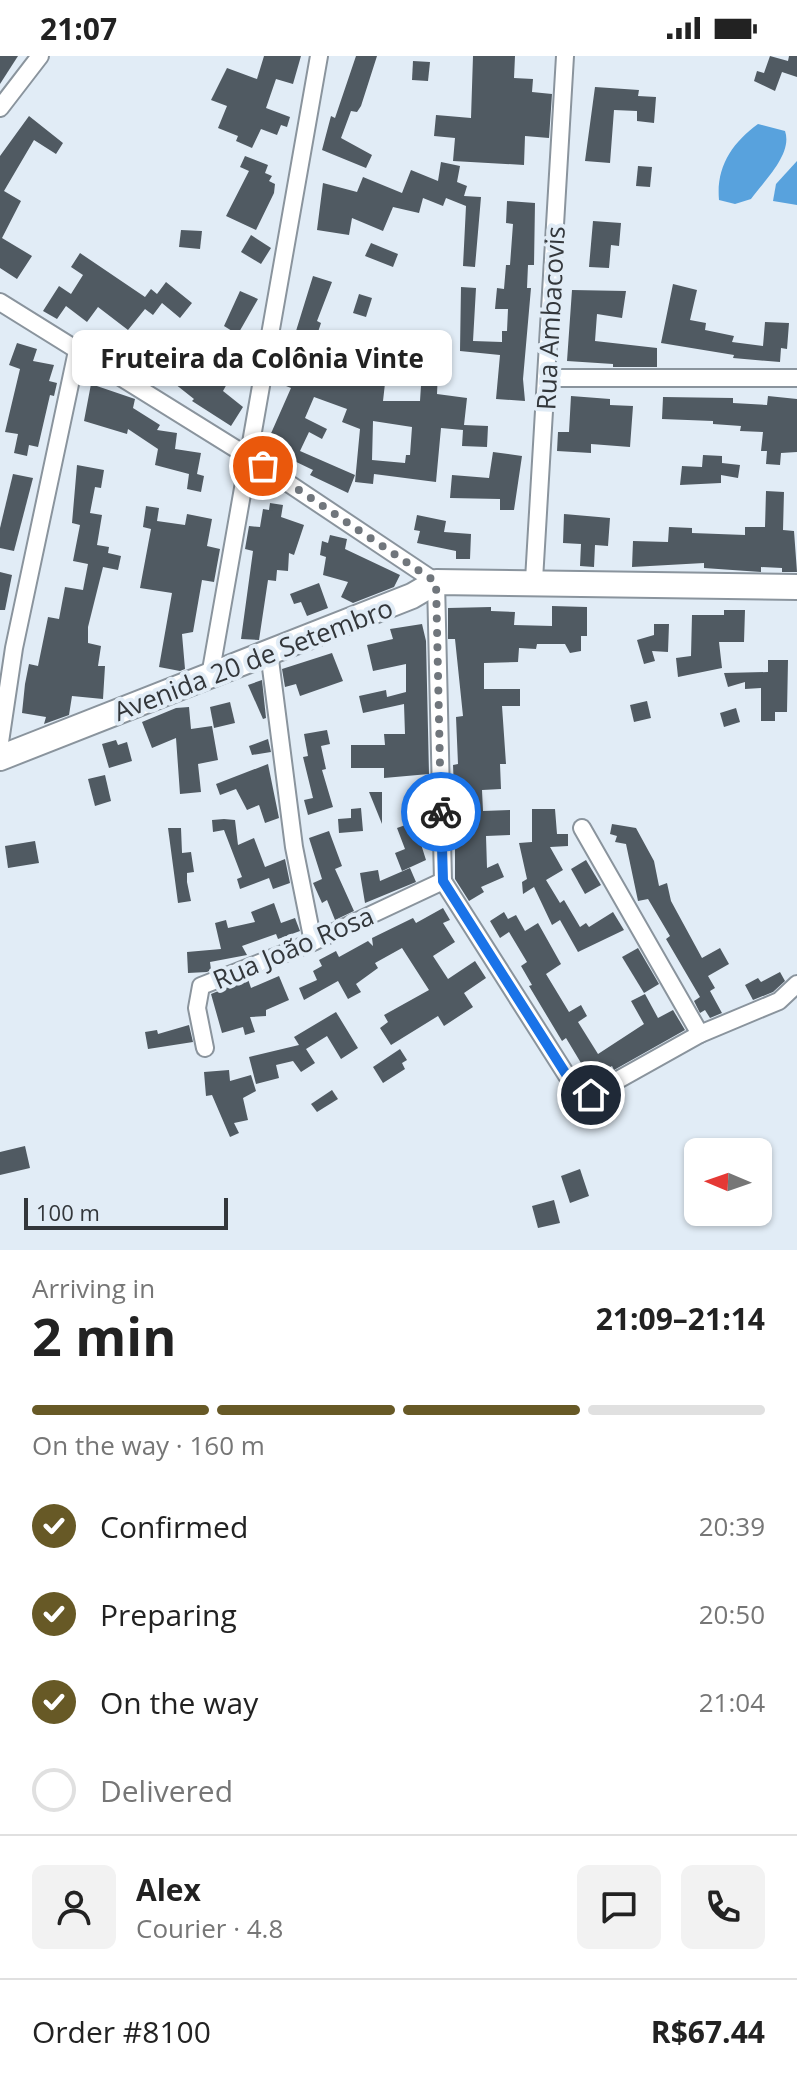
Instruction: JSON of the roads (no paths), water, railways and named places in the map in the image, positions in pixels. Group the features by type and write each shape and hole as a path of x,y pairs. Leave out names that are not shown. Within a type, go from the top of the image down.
{"street":[{"path":"0,108 40,56"},
{"path":"210,676 319,56"},
{"name":"Rua Ambacovis","path":"534,580 565,56"},
{"path":"0,302 249,457 436,582 443,881 578,1093 584,1097 591,1095 700,1034 779,1001 797,984"},
{"path":"0,742 14,648 77,351"},
{"path":"546,378 797,378"},
{"name":"Avenida 20 de Setembro","path":"0,758 412,596 436,582 534,580 797,587"},
{"path":"269,652 294,847 313,942"},
{"path":"582,828 700,1034"},
{"name":"Rua João Rosa","path":"205,1048 197,1008 201,986 313,942 443,881"}],"water":[{"path":"758,124 785,131 785,149 781,158 751,199 735,204 719,200 723,166 733,148"},
{"path":"797,161 797,205 773,201 776,184"}],"place":[{"name":"Fruteira da Colônia Vinte","path":"263,466"}]}
